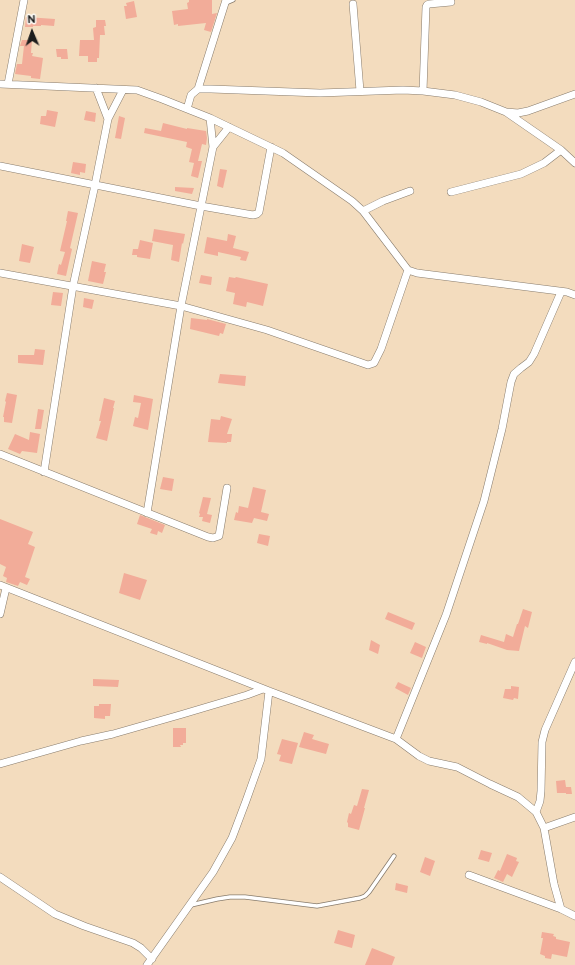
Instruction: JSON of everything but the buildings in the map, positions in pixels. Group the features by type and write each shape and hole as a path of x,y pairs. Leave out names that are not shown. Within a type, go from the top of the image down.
{"street":[{"path":"24,0 2,85 137,90 210,118 283,153 352,201 363,211 408,270 417,273 575,294"},
{"path":"187,109 192,95 198,89 225,2"},
{"path":"424,91 426,7 429,4 451,2"},
{"path":"353,4 360,91"},
{"path":"96,88 108,119"},
{"path":"198,89 320,92 403,90 455,95 481,102 506,112 561,150 575,163"},
{"path":"44,472 73,286 96,185 108,119 123,90"},
{"path":"506,112 518,113 528,111 575,94"},
{"path":"147,513 181,306 213,147 210,118"},
{"path":"213,147 229,127"},
{"path":"0,166 253,215 259,212 271,147"},
{"path":"451,192 521,174 544,163 561,150"},
{"path":"363,211 383,201 410,191"},
{"path":"0,274 181,306 267,330 368,365 374,363 380,352 408,270"},
{"path":"396,740 446,615 484,501 502,429 511,382 514,374 529,362 534,354 561,292"},
{"path":"0,454 208,537 216,538 219,536 227,488"},
{"path":"0,614 3,586 396,740 429,761 457,767 518,796 536,812 544,828 560,909"},
{"path":"536,812 540,796 542,742 545,730 575,662"},
{"path":"0,764 81,741 113,734 266,690"},
{"path":"0,877 55,914 133,944 140,948 150,962 212,872 232,838 261,759 266,690"},
{"path":"544,828 575,817"},
{"path":"469,875 575,916"}],"lane":[{"path":"225,2 233,0"},
{"path":"188,906 230,897 244,897 317,906 360,898 369,892 394,856"}]}
